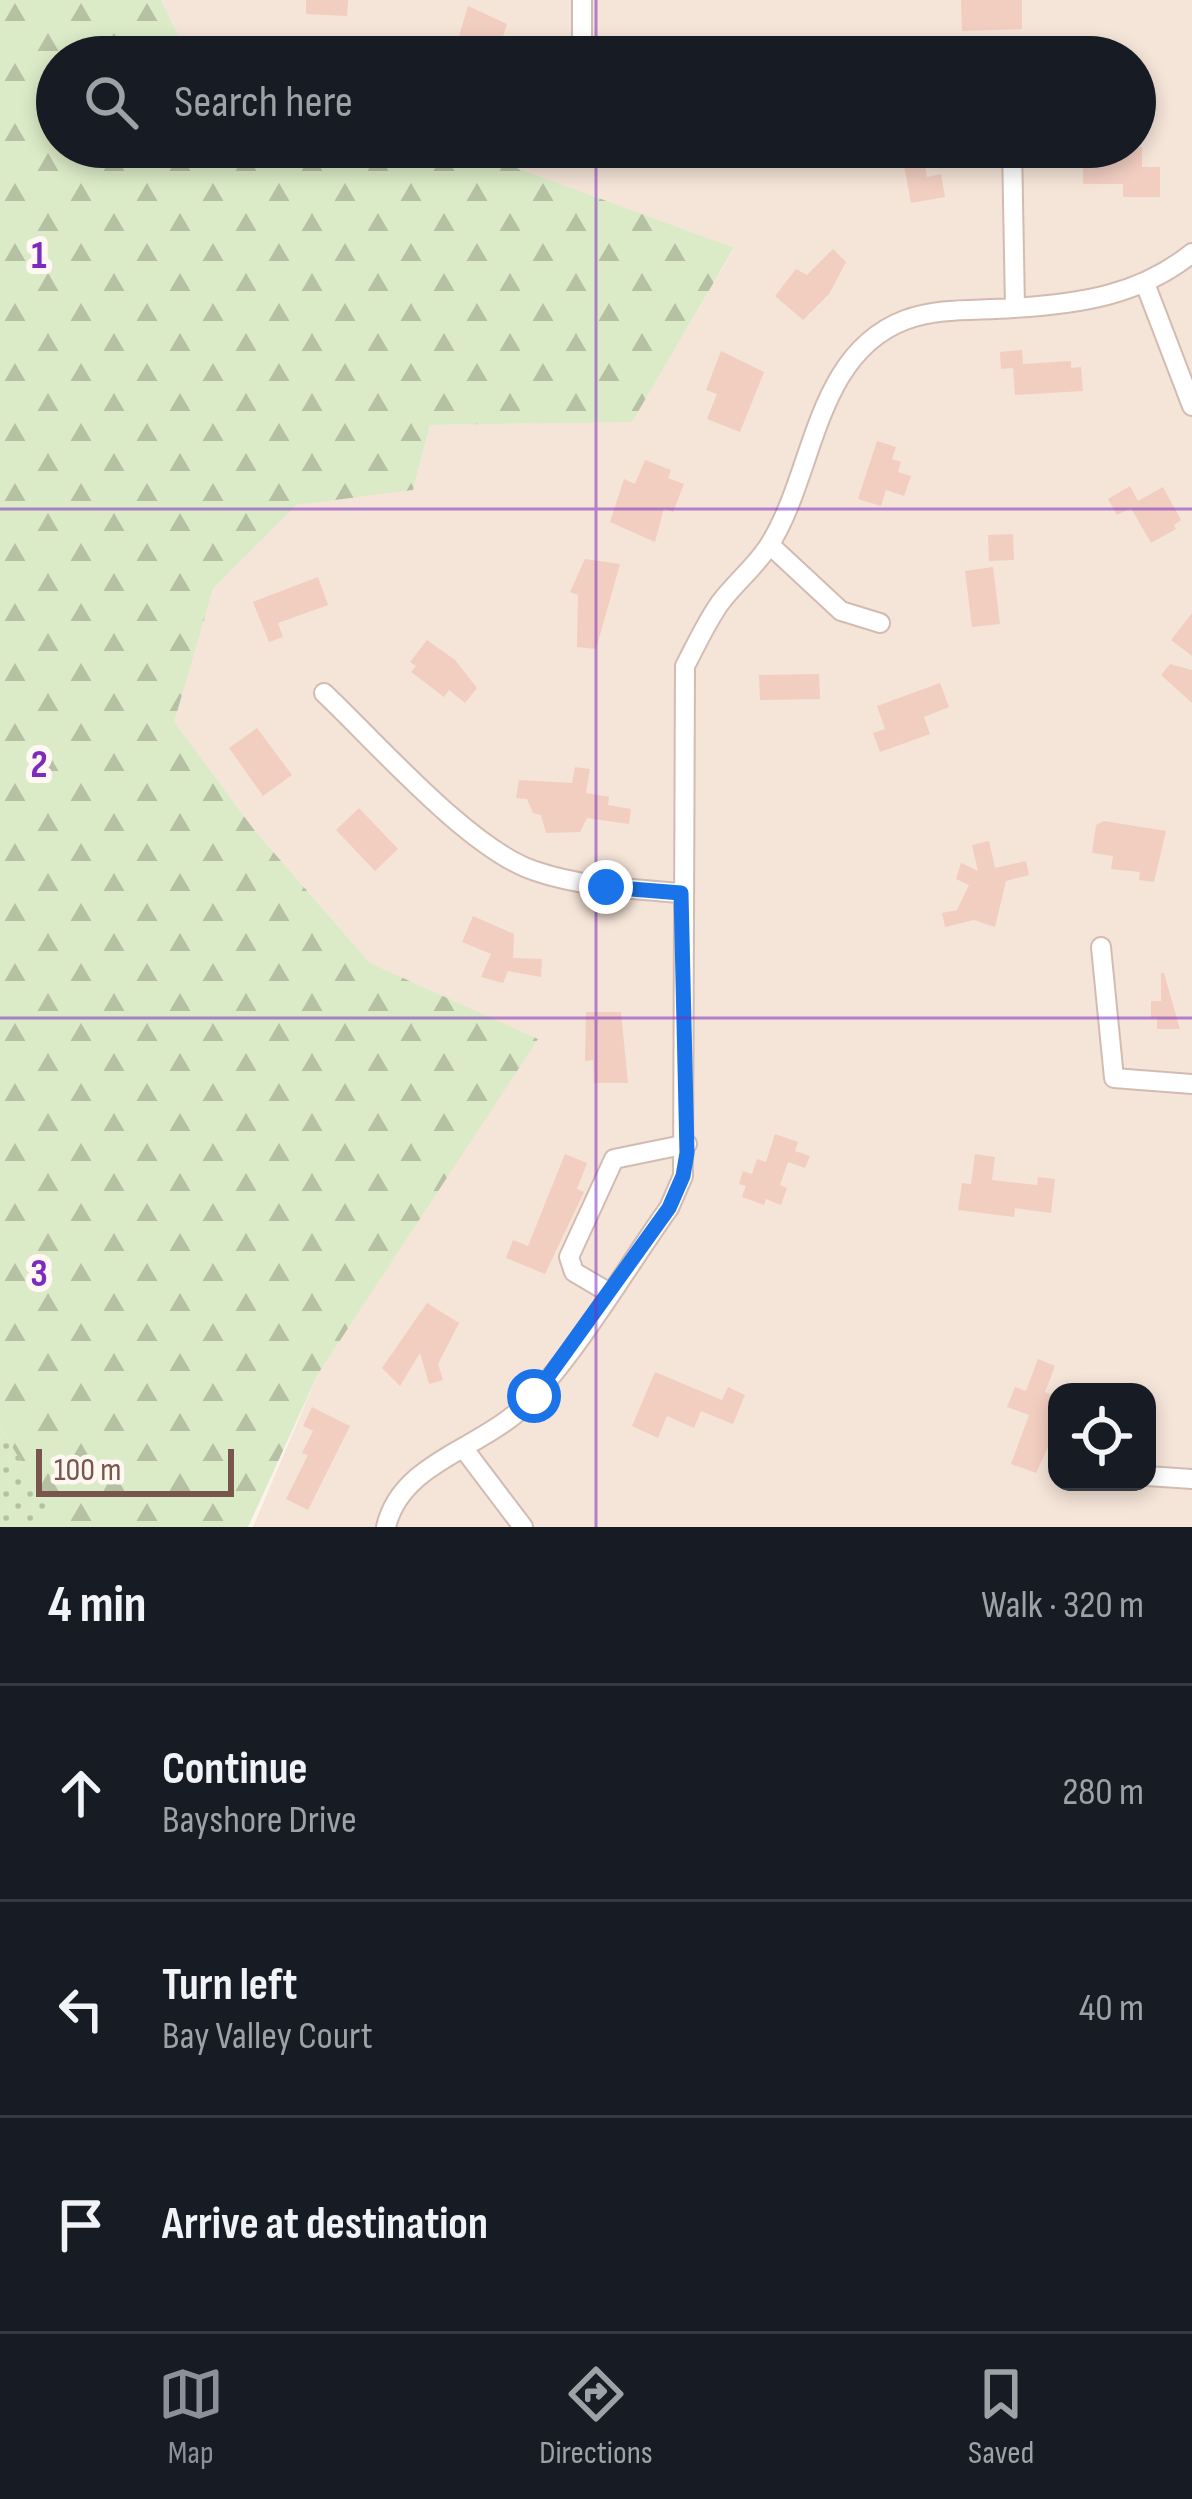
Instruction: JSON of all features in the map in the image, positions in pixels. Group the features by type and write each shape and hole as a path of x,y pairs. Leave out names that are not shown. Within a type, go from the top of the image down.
{"street":[{"path":"582,0 582,36"},
{"path":"1012,168 1015,308"},
{"path":"386,1527 407,1485 534,1396 669,1208 683,1176 687,1144 681,893 685,666 719,604 770,545 834,383 866,345 902,321 1145,286 1192,253"},
{"path":"1145,286 1192,406"},
{"path":"770,545 841,611 880,623"},
{"path":"324,693 457,818 511,861 606,887 681,893"},
{"path":"1101,947 1114,1078 1192,1084"},
{"path":"608,1292 574,1271 569,1257 614,1160 687,1144"},
{"path":"464,1449 523,1527"},
{"path":"1156,1477 1192,1479"}],"shaded area":[{"path":"161,0 1192,0 1192,1527 253,1527 318,1374 537,1039 370,963 255,831 173,722 213,589 296,504 413,490 430,425 632,421 734,249 516,168 1156,168 1156,36 179,36"}],"green space":[{"path":"0,0 161,0 179,36 36,36 36,168 517,168 734,248 632,422 430,425 413,490 296,505 213,589 174,722 255,831 370,963 538,1039 318,1374 248,1527 46,1527 52,1512 0,1427"},
{"path":"0,1427 53,1513 46,1527 0,1527"}],"building":[{"path":"306,0 348,0 347,16 306,14"},
{"path":"961,0 1022,0 1022,29 962,31"},
{"path":"468,6 507,24 503,36 459,36"},
{"path":"1160,167 1160,197 1123,197 1123,184 1083,184 1083,168"},
{"path":"904,168 926,168 927,177 941,174 945,197 911,203"},
{"path":"833,249 846,262 829,294 803,320 775,296 796,269 807,275"},
{"path":"1022,350 1023,364 1071,361 1071,368 1081,367 1083,391 1015,395 1013,368 1001,369 1000,352"},
{"path":"721,351 764,372 740,432 707,419 717,394 706,390"},
{"path":"877,441 896,447 892,459 901,462 898,472 911,476 904,496 886,490 881,506 858,499"},
{"path":"645,460 671,470 668,478 684,484 673,512 664,508 655,542 610,522 624,479 635,484"},
{"path":"1130,486 1138,501 1163,487 1181,520 1174,525 1176,529 1151,543 1131,508 1117,515 1108,499"},
{"path":"1013,534 1014,560 989,561 988,535"},
{"path":"585,559 620,564 596,649 577,647 578,595 570,592"},
{"path":"993,567 1000,624 972,627 965,571"},
{"path":"318,577 328,605 278,623 283,637 269,642 253,602"},
{"path":"1192,613 1192,656 1171,640"},
{"path":"427,640 455,660 477,688 465,703 449,690 444,697 411,672 416,666 410,662"},
{"path":"1170,664 1192,670 1192,703 1161,675"},
{"path":"819,674 820,699 760,700 759,675"},
{"path":"940,683 949,707 924,717 930,734 880,752 873,733 885,729 877,706"},
{"path":"257,728 292,775 263,796 229,748"},
{"path":"575,767 590,769 586,793 609,797 608,805 631,809 629,824 587,818 580,832 546,833 541,815 533,813 527,799 516,798 519,780 572,783"},
{"path":"359,808 398,849 375,871 336,830"},
{"path":"1104,821 1166,831 1154,882 1139,880 1140,872 1111,869 1113,856 1092,853 1096,825"},
{"path":"989,841 995,868 1026,861 1029,875 1006,881 995,927 974,920 945,927 942,913 957,910 969,885 956,879 961,863 978,871 972,845"},
{"path":"473,916 514,934 513,958 542,959 541,977 508,971 503,983 481,977 491,954 462,942"},
{"path":"1161,973 1180,1029 1157,1029 1157,1018 1151,1018 1151,1001 1161,1001"},
{"path":"586,1012 621,1012 628,1083 594,1083 593,1060 585,1061"},
{"path":"775,1134 798,1142 795,1151 810,1156 805,1168 788,1162 780,1185 787,1188 781,1205 766,1199 764,1205 742,1197 746,1186 739,1184 743,1171 752,1174 757,1159 766,1162"},
{"path":"565,1154 587,1163 577,1189 584,1192 545,1274 506,1258 513,1240 528,1246"},
{"path":"975,1154 995,1157 992,1180 1037,1185 1038,1177 1055,1179 1051,1213 1015,1208 1014,1217 958,1210 962,1183 971,1184"},
{"path":"427,1303 459,1323 438,1364 443,1380 429,1384 420,1353 400,1386 382,1368"},
{"path":"1038,1359 1055,1366 1045,1392 1048,1447 1036,1473 1011,1464 1029,1415 1007,1407 1015,1387 1026,1391"},
{"path":"655,1372 722,1400 728,1387 745,1395 733,1424 701,1411 694,1428 667,1416 658,1438 632,1426"},
{"path":"312,1407 350,1426 308,1510 286,1499 308,1455 302,1453 313,1431 303,1426"}],"route":[{"path":"534,1396 669,1208 686,1163 681,893 606,887"}]}
